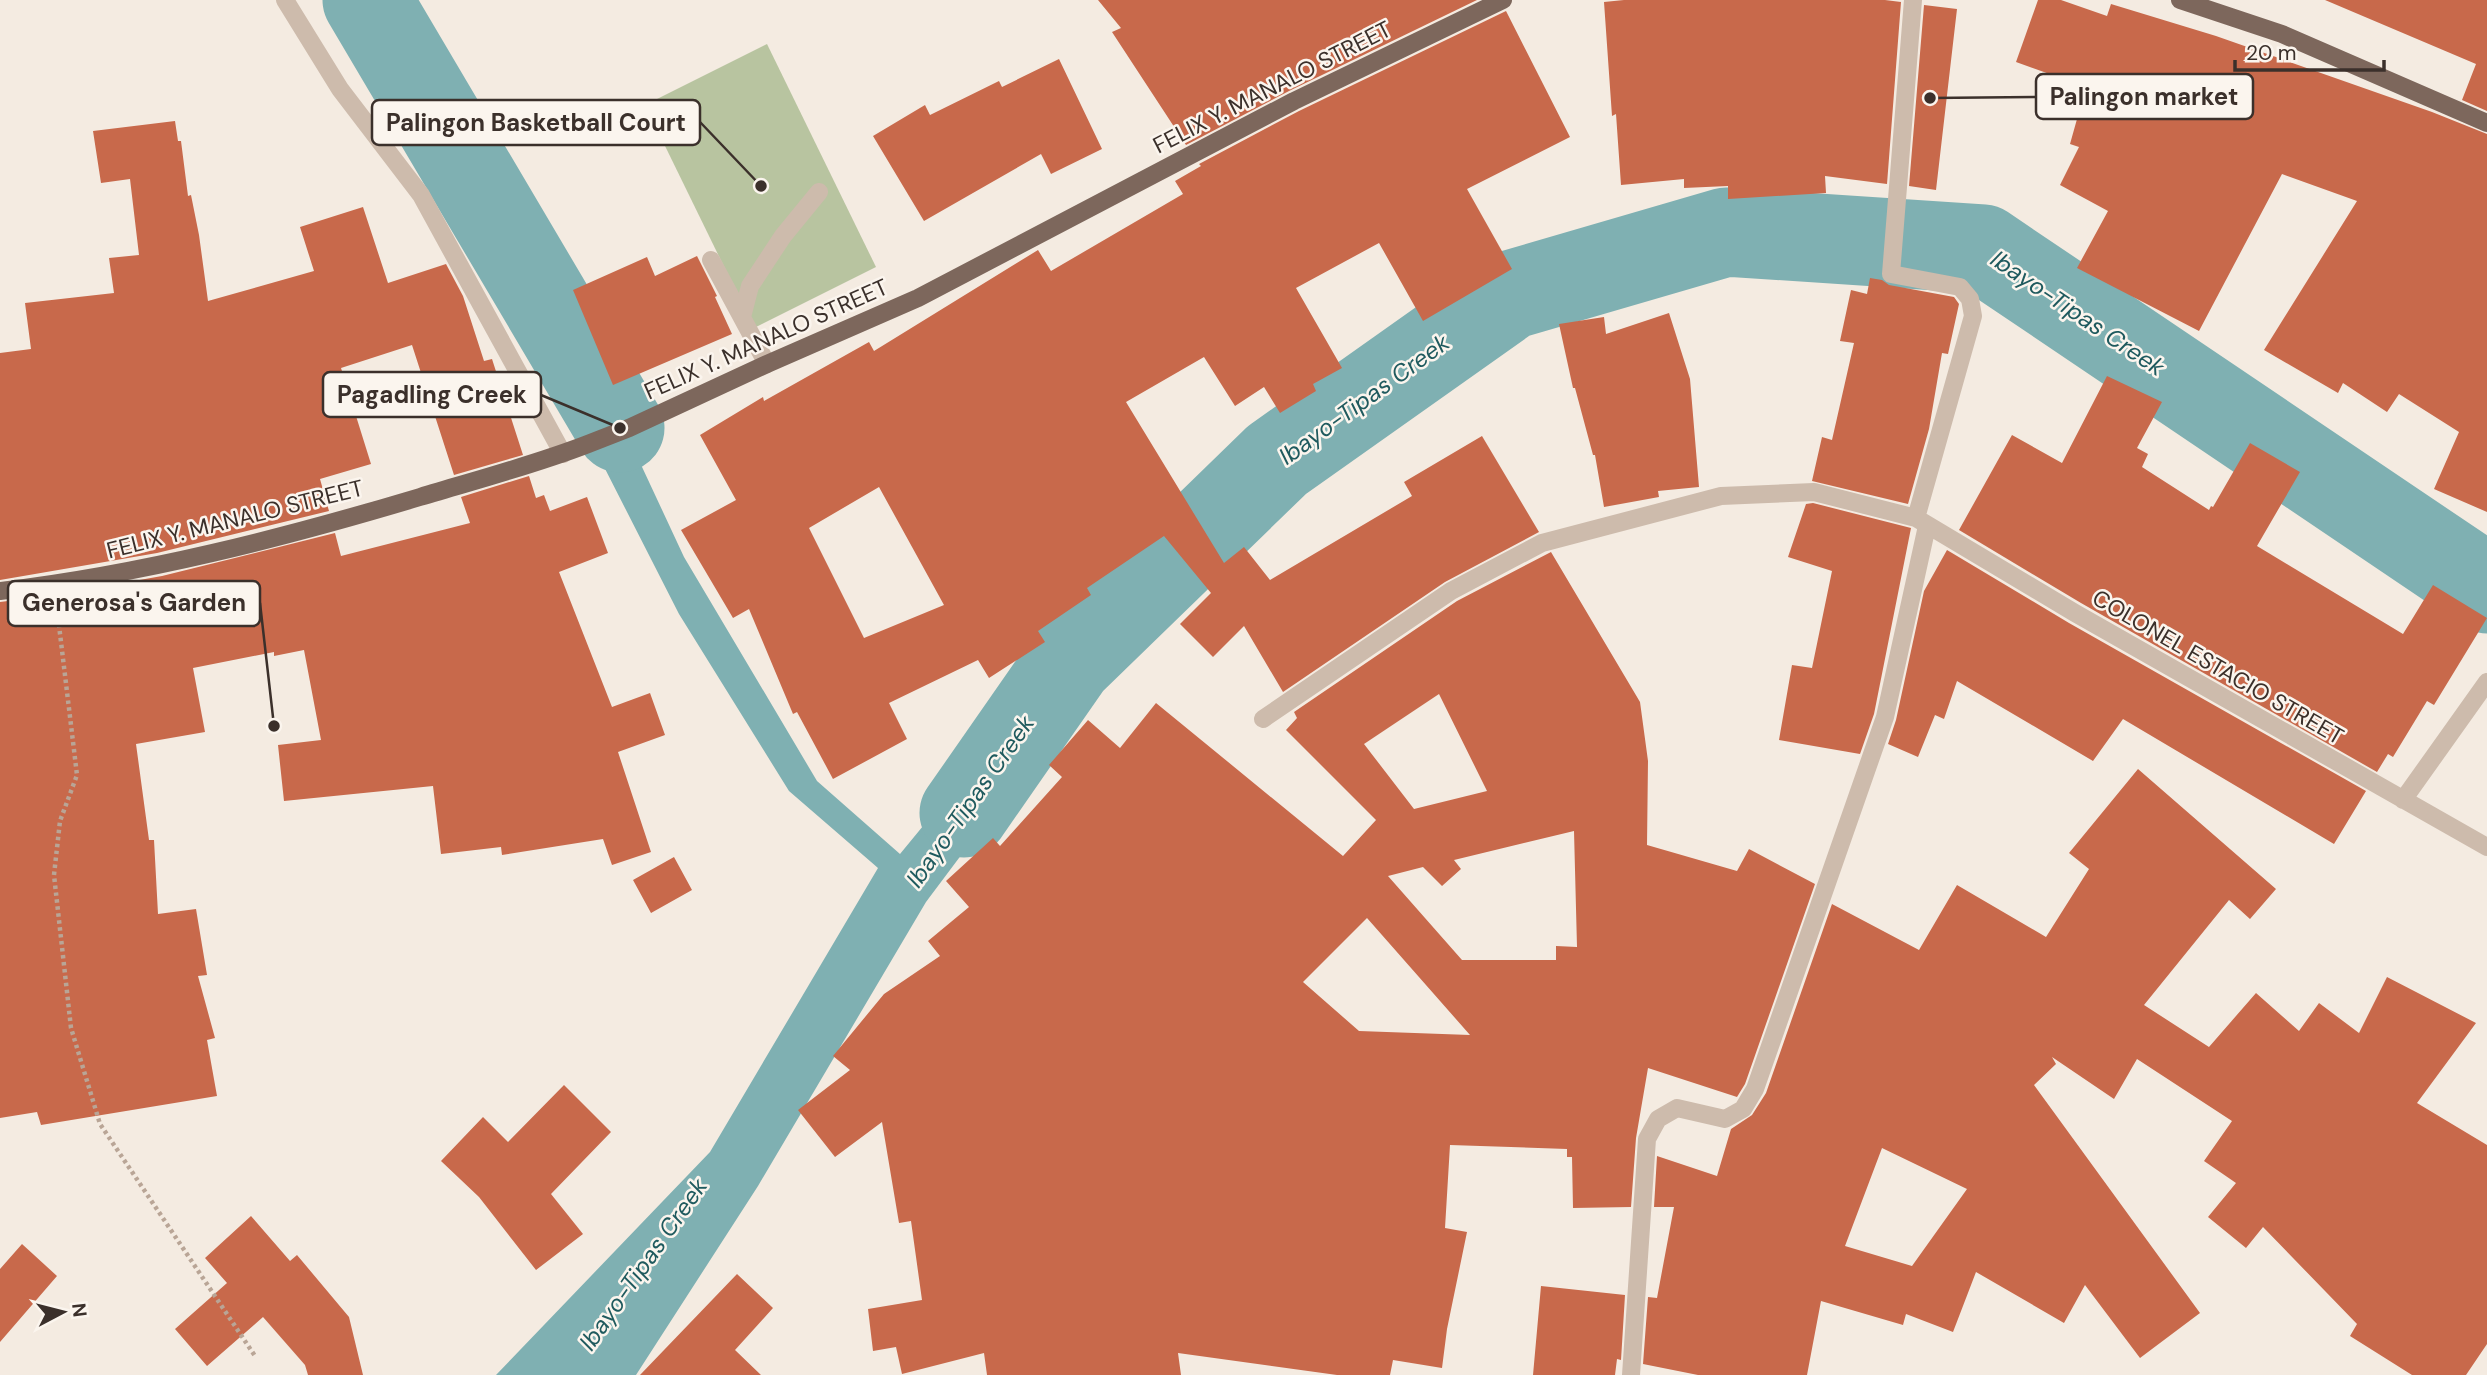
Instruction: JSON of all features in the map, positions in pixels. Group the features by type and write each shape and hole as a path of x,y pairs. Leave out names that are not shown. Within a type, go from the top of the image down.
{"main road":[{"name":"FELIX Y. MANALO STREET","path":"0,591 129,571 332,523 563,454 629,428 766,364 918,298 1294,101 1503,0"},
{"path":"2180,0 2282,34 2487,123"}],"street":[{"path":"285,0 340,89 421,195 563,454"},
{"path":"1630,1375 1647,1139 1658,1119 1677,1108 1725,1119 1743,1109 1755,1089 1885,717 1922,522 1973,316 1970,299 1960,287 1891,274 1913,0"},
{"path":"742,317 750,286 783,236 819,192"},
{"path":"711,260 766,364"},
{"name":"COLONEL ESTACIO STREET","path":"1263,719 1451,591 1542,543 1721,496 1814,492 1922,522 2075,613 2487,847"},
{"path":"2403,800 2487,682"}],"path":[{"path":"55,584 77,775 60,821 54,875 71,1028 100,1124 255,1356"}],"green space":[{"path":"767,44 876,267 754,328 645,105"}],"water":[{"path":"629,439 684,557 817,781 900,854 1025,702 1055,730 926,902 758,1186 636,1375 496,1375 710,1152 878,868 789,791 679,614 598,455"}],"building":[{"path":"1098,0 1477,0 1289,91 1186,145 1112,32 1121,28"},
{"path":"2038,0 2061,0 2107,16 2111,4 2216,36 2487,134 2487,512 2434,489 2459,432 2399,394 2387,412 2343,383 2338,393 2264,350 2357,201 2282,174 2199,331 2077,268 2108,211 2060,185 2079,147 2070,144 2086,87 2016,62"},
{"path":"2325,0 2487,0 2487,111 2462,100 2476,64"},
{"path":"1604,2 1901,2 1887,184 1825,176 1826,193 1728,199 1728,186 1684,188 1684,179 1621,185 1616,114 1612,116"},
{"path":"1924,5 1957,9 1936,190 1909,186"},
{"path":"1506,11 1570,137 1467,189 1512,269 1423,321 1379,243 1296,288 1342,368 1313,384 1316,391 1280,413 1264,387 1235,406 1204,357 1126,402 1224,563 1244,547 1270,580 1412,496 1404,482 1482,436 1539,532 1445,582 1283,692 1244,626 1213,657 1180,624 1211,593 1164,536 1087,588 1091,595 1038,631 1045,642 989,678 978,660 889,703 907,739 833,779 797,712 793,714 749,609 733,618 681,530 736,500 700,435 763,397 764,401 869,342 874,351 1038,250 1051,271 1183,194 1175,181 1201,166 1199,164 1299,111","holes":["879,487 944,605 864,638 809,528"]},
{"path":"1059,59 1102,149 1051,174 1041,154 924,221 873,136 925,105 930,115 999,81 1002,87"},
{"path":"175,121 178,141 181,141 188,196 191,195 199,235 208,301 314,271 300,227 363,207 388,283 446,264 463,296 484,361 492,359 523,455 454,475 412,345 341,368 371,464 320,479 329,511 157,553 0,580 0,353 31,349 25,303 114,293 109,258 139,255 130,179 101,183 93,131"},
{"path":"697,256 732,334 613,385 573,290 647,257 655,276"},
{"path":"1870,278 1882,280 1889,285 1954,297 1959,304 1948,354 1942,353 1929,429 1908,504 1812,481 1822,437 1832,440 1854,343 1840,341 1851,290 1867,294"},
{"path":"1669,313 1690,379 1699,487 1658,491 1659,497 1604,507 1595,455 1573,388 1559,324 1604,317 1606,334"},
{"path":"2107,376 2162,402 2137,448 2148,454 2142,467 2209,510 2250,443 2300,472 2257,546 2403,634 2433,585 2487,618 2434,705 2427,701 2393,757 2388,754 2377,772 1959,530 2012,435 2062,463"},
{"path":"529,476 536,498 544,495 550,511 587,497 608,553 559,572 612,707 650,693 665,735 618,752 651,852 612,865 603,839 502,855 501,847 441,854 433,786 284,801 278,745 321,740 304,650 274,656 274,652 193,668 205,732 136,744 149,840 154,840 158,914 196,909 207,975 198,976 215,1038 207,1040 217,1096 41,1125 37,1112 0,1118 0,602 162,576 335,533 341,556 470,523 461,497"},
{"path":"1813,503 1911,528 1874,714 1860,754 1779,740 1792,665 1812,668 1832,571 1788,557 1806,504"},
{"path":"1947,550 2069,623 2366,791 2334,844 2123,719 2093,761 1957,681 1944,719 1935,715 1918,757 1888,744 1896,720 1924,591"},
{"path":"1551,552 1640,702 1648,761 1647,845 1737,871 1749,849 1815,884 1745,1084 1737,1097 1648,1068 1636,1138 1631,1207 1573,1208 1572,1157 1567,1157 1567,1149 1450,1145 1445,1228 1467,1232 1447,1329 1442,1368 1393,1360 1390,1375 1337,1375 1178,1353 1181,1375 987,1375 984,1353 902,1374 896,1347 873,1351 868,1309 922,1300 911,1221 899,1223 882,1122 835,1157 798,1110 850,1070 833,1056 884,994 940,956 928,941 969,907 946,881 993,838 1000,846 1062,777 1049,765 1088,720 1120,748 1156,703 1343,856 1376,820 1286,730 1297,718 1294,712 1457,601","holes":["1439,694 1487,791 1414,809 1364,744","1574,831 1577,947 1556,946 1556,960 1462,960 1388,876 1423,867 1442,886 1461,869 1454,860","1367,918 1470,1035 1359,1031 1303,982"]},
{"path":"2138,769 2276,889 2250,919 2229,900 2144,1005 2209,1047 2256,993 2299,1031 2319,1003 2359,1033 2387,977 2476,1023 2417,1103 2487,1145 2487,1344 2466,1375 2412,1375 2350,1336 2357,1324 2263,1227 2246,1248 2208,1217 2236,1183 2204,1161 2232,1121 2137,1059 2114,1099 2052,1057 2056,1064 2034,1085 2200,1313 2140,1358 2085,1285 2064,1323 1976,1272 1953,1332 1906,1314 1903,1325 1821,1301 1807,1375 1698,1375 1643,1364 1648,1297 1657,1298 1674,1207 1654,1207 1657,1156 1717,1176 1731,1129 1752,1115 1766,1093 1832,904 1919,950 1957,885 2046,937 2089,869 2069,853","holes":["1882,1148 1967,1189 1912,1266 1845,1246"]},
{"path":"674,857 692,890 651,913 633,880"},
{"path":"564,1085 611,1132 551,1194 583,1234 536,1270 479,1197 441,1161 483,1117 508,1142"},
{"path":"251,1216 290,1261 297,1255 349,1317 363,1375 308,1375 305,1365 263,1317 207,1366 175,1329 227,1283 205,1258"},
{"path":"22,1244 57,1276 0,1342 0,1269"},
{"path":"737,1274 773,1308 735,1350 761,1375 640,1375"},
{"path":"1541,1286 1625,1295 1621,1360 1617,1359 1615,1375 1533,1375"}],"waterway":[{"path":"367,0 620,428"},
{"name":"Ibayo-Tipas Creek","path":"964,813 1069,662 1277,460 1510,295 1726,232 1983,249 2487,589"}],"place":[{"name":"Palingon market","path":"1930,98"},
{"name":"Palingon Basketball Court","path":"761,186"},
{"name":"Pagadling Creek","path":"620,428"},
{"name":"Generosa's Garden","path":"274,726"}]}
